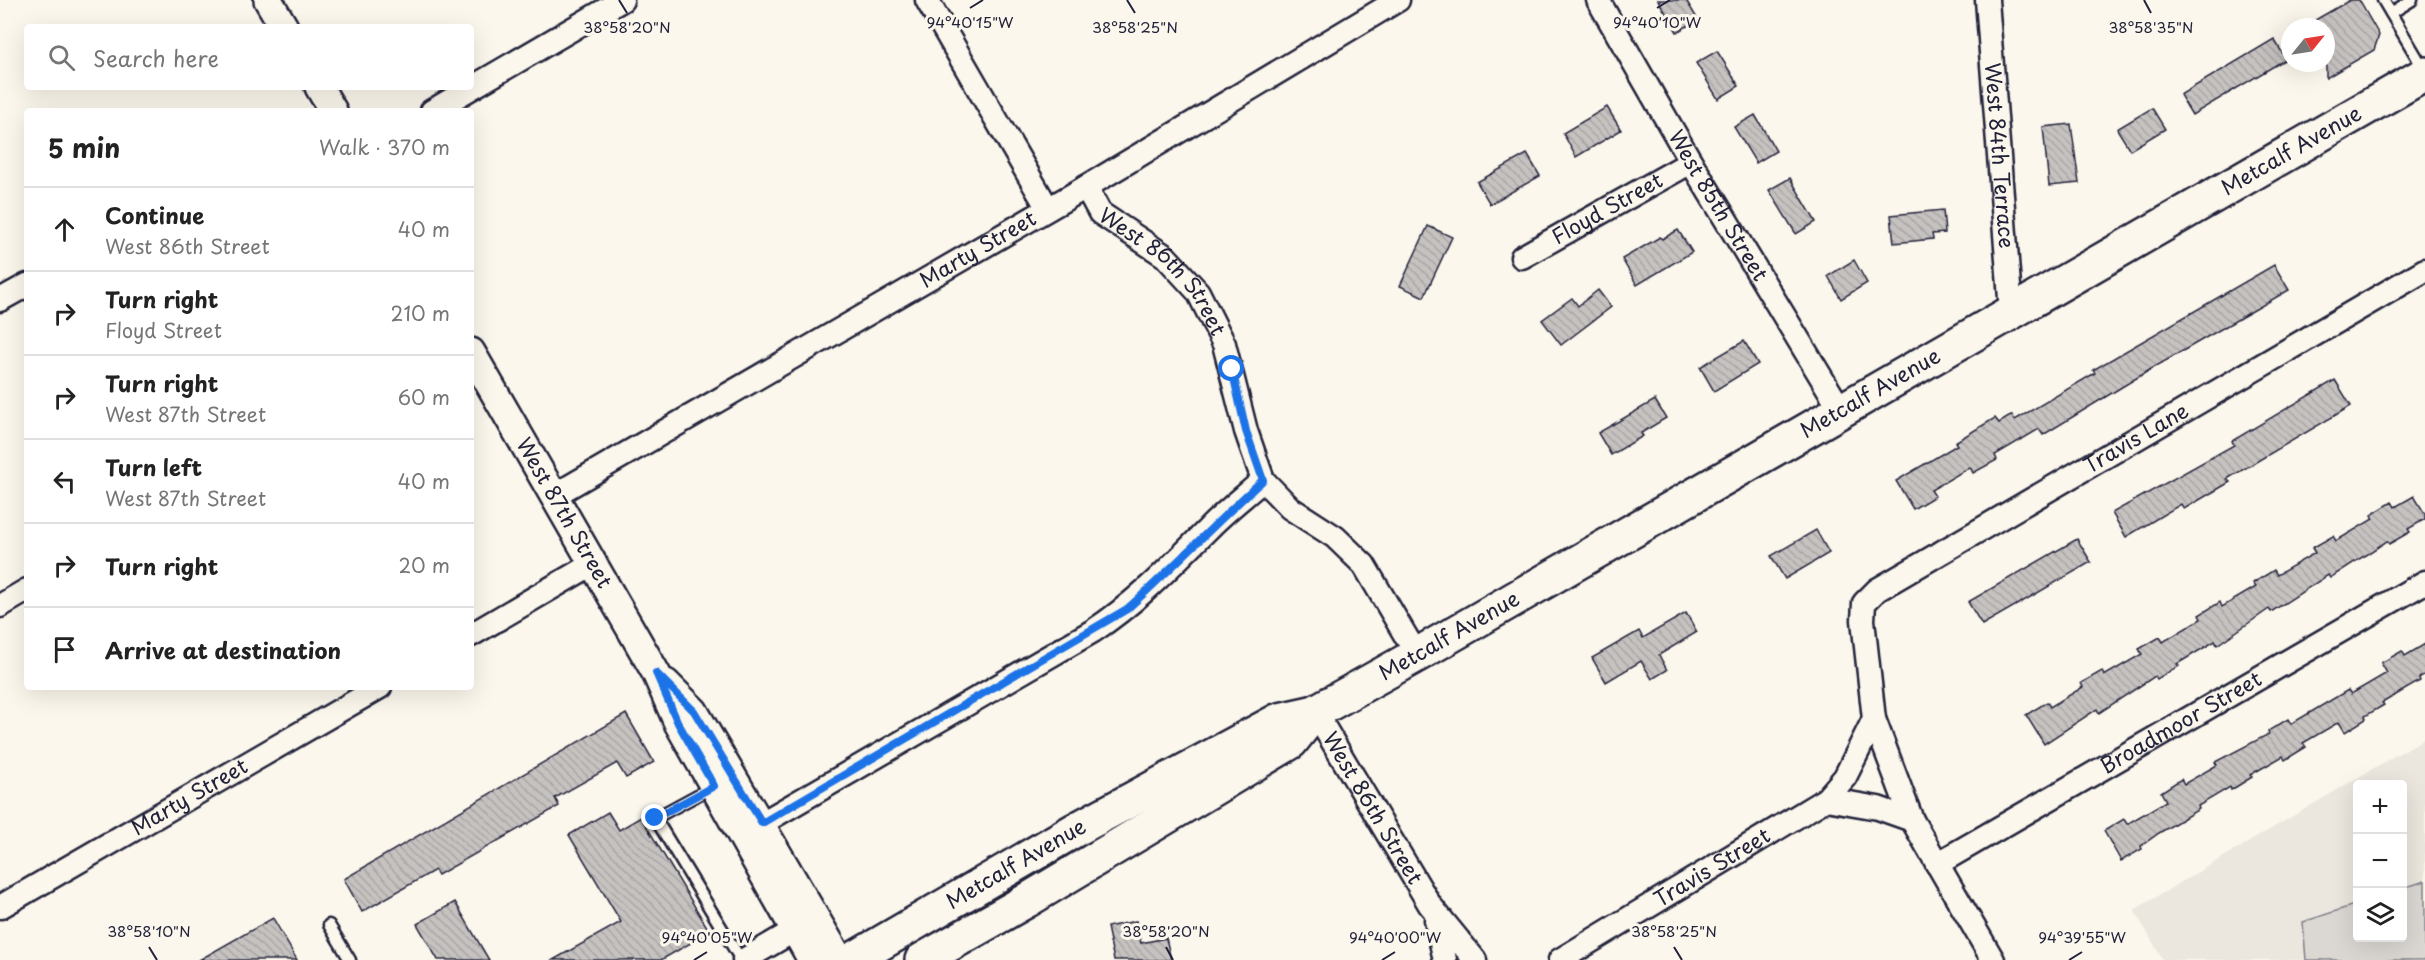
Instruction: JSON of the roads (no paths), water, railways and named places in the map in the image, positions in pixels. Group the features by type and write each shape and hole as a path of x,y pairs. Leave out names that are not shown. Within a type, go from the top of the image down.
{"main road":[{"name":"Metcalf Avenue","path":"852,960 1075,830 1279,720 1315,712 1417,655 2425,73"},
{"name":"Metcalf Avenue","path":"922,960 1026,901 1291,741 1315,712"}],"street":[{"path":"268,0 282,24"},
{"path":"474,86 622,0"},
{"path":"927,0 1047,207"},
{"name":"Marty Street","path":"555,495 1047,207 1086,187 1398,0"},
{"name":"West 85th Street","path":"1598,0 1691,162 1841,410"},
{"name":"West 84th Terrace","path":"1987,0 2011,312"},
{"path":"321,90 331,108"},
{"path":"437,108 468,90"},
{"name":"Floyd Street","path":"1522,257 1691,162"},
{"name":"West 86th Street","path":"1086,187 1100,213 1165,256 1204,301 1224,344 1246,431 1263,480 1290,508 1335,537 1364,566 1417,655"},
{"name":"Travis Lane","path":"1874,719 1863,620 1864,603 1876,590 2425,270"},
{"path":"0,300 24,287"},
{"name":"West 87th Street","path":"474,357 656,673 678,723 812,960"},
{"path":"762,823 1083,637 1127,609 1163,577 1209,528 1263,480"},
{"path":"474,632 594,563"},
{"name":"Broadmoor Street","path":"1937,864 2425,582"},
{"path":"0,606 24,592"},
{"name":"West 87th Street","path":"656,673 694,711 762,823 840,960"},
{"name":"Marty Street","path":"0,908 375,690"},
{"name":"West 86th Street","path":"1315,712 1430,905 1475,960"},
{"path":"1874,719 1912,820 1993,960"},
{"name":"Travis Street","path":"1544,960 1564,956 1826,799 1845,777 1874,719"},
{"path":"1826,799 1878,808 1912,820"},
{"name":"West 86th Street","path":"1430,905 1440,932 1445,960"},
{"path":"742,960 795,930"}],"lane":[{"path":"2383,0 2425,73"},
{"path":"2391,13 2412,0"},
{"path":"714,786 655,818 742,960"},
{"path":"329,926 350,960"}]}
